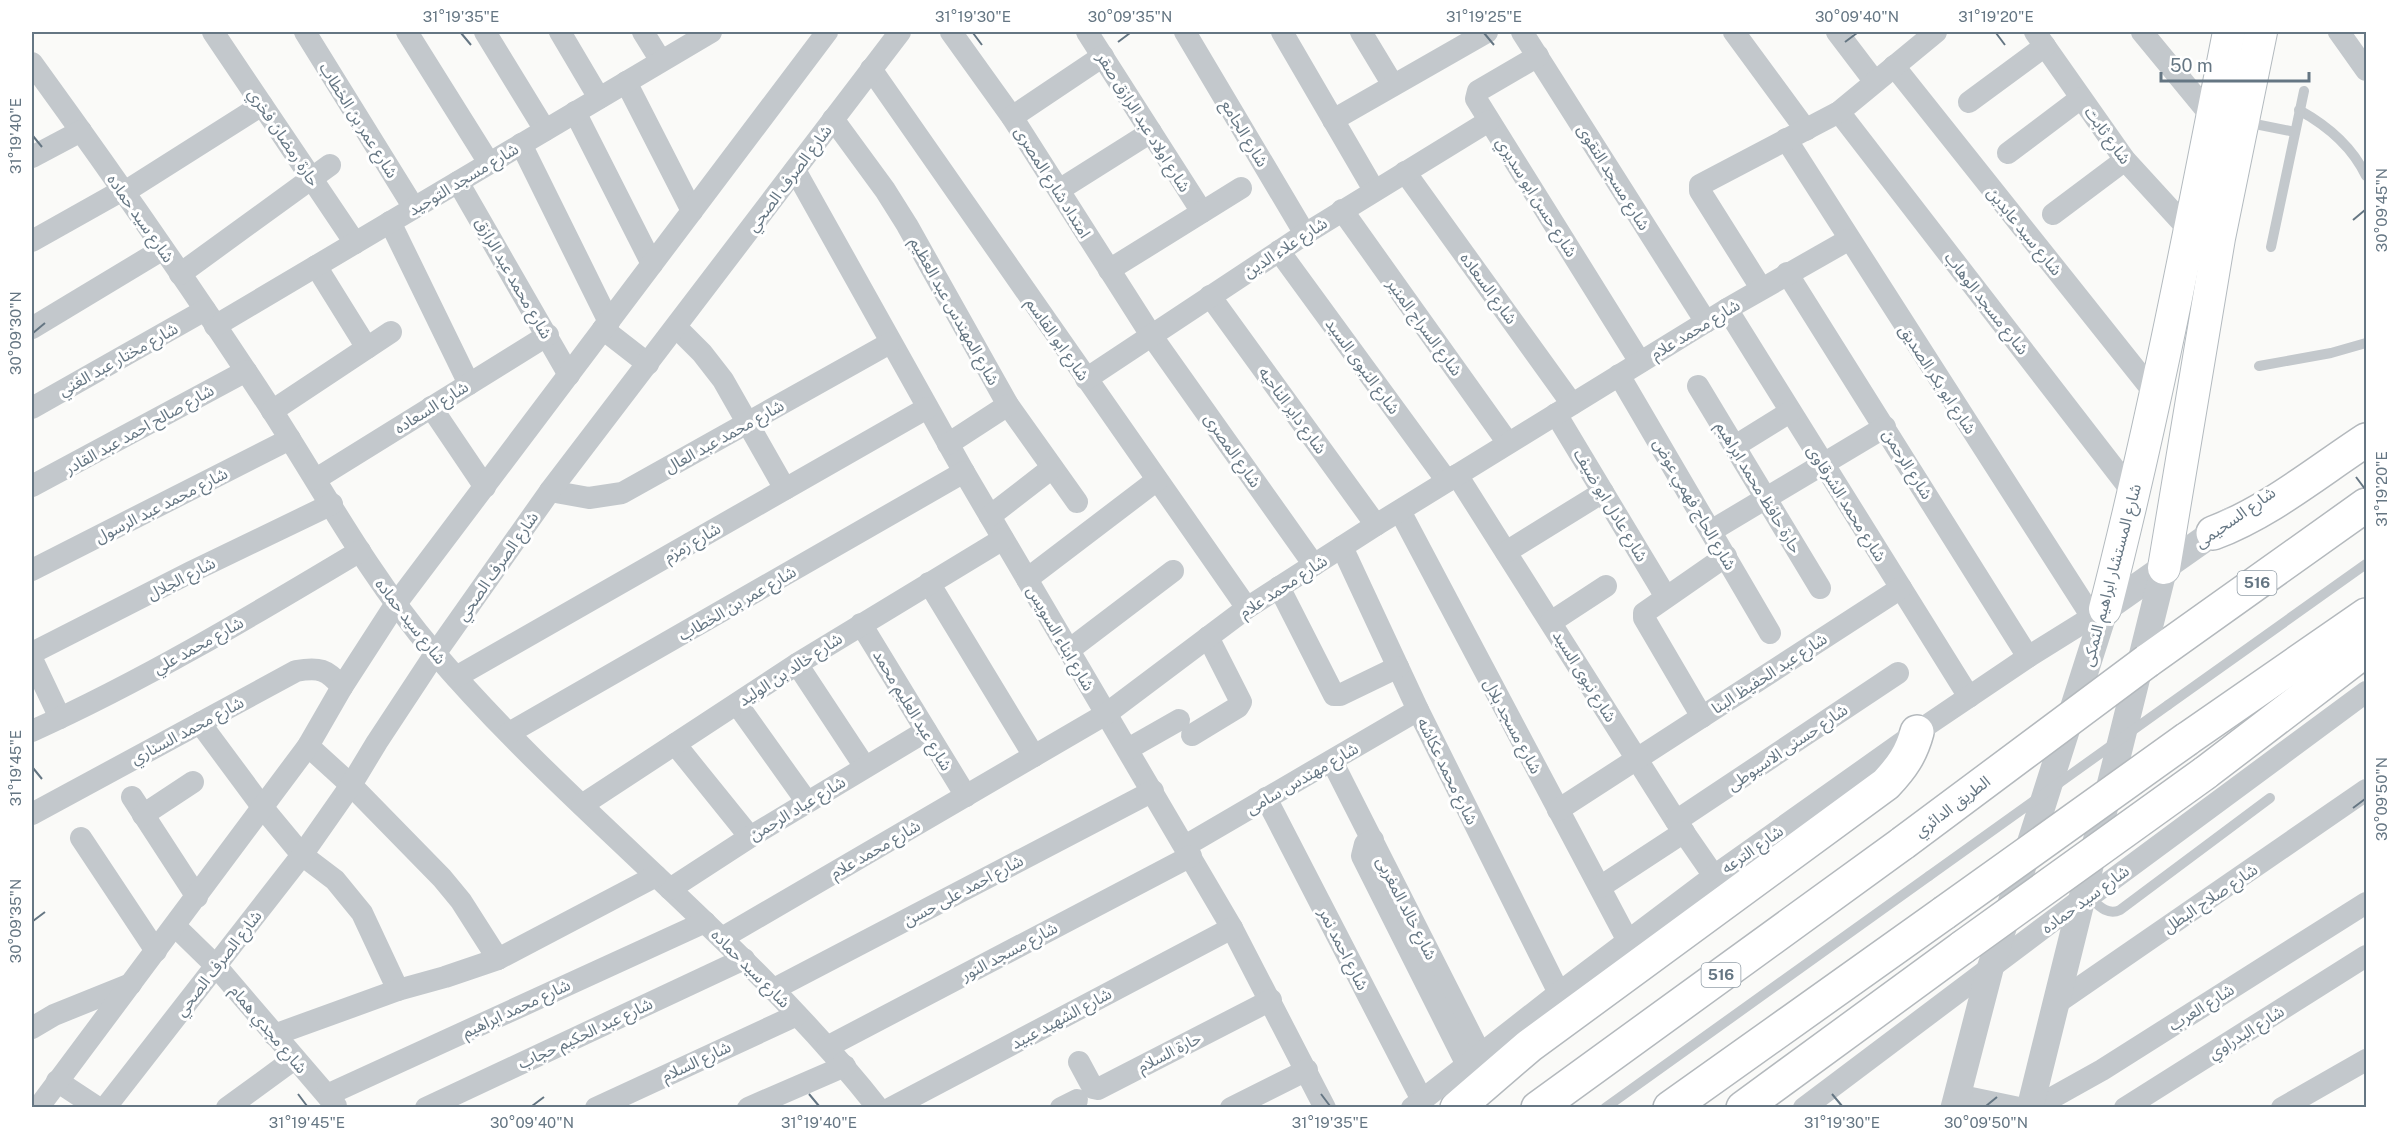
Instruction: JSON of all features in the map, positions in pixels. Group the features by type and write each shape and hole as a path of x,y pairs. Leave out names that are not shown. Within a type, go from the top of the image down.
{"highway":[{"path":"2213,533 2255,513 2367,440"},
{"name":"الطريق الدائري","path":"1538,1107 1903,843 2147,661 2367,505"},
{"path":"1670,1107 2187,739 2367,615"},
{"path":"1743,1107 2205,773 2367,650"},
{"path":"1456,1107 1529,1046 1886,784 1911,754 1917,732"}],"main road":[{"name":"شارع المستشار ابراهيم النمكى","path":"2164,568 2204,235 2227,119 2229,32"},
{"name":"شارع المستشار ابراهيم النمكى","path":"2227,119 2261,32"},
{"name":"شارع المستشار ابراهيم النمكى","path":"2098,613 2134,494 2156,395 2204,235"}],"street":[{"name":"حارة رمضان فخري","path":"213,32 355,243"},
{"name":"شارع عمر بن الخطاب","path":"305,32 414,208"},
{"path":"407,32 489,163"},
{"path":"485,32 545,130"},
{"path":"560,32 599,98"},
{"path":"644,32 662,61"},
{"name":"شارع مسجد التوحيد","path":"210,318 316,266 711,32"},
{"path":"38,1107 308,746 342,687 395,605 827,32"},
{"name":"شارع الصرف الصحي","path":"105,1107 302,855 351,785 435,654 550,491 900,32"},
{"name":"امتداد شارع المصرى","path":"951,32 1012,117 1151,335"},
{"name":"شارع اولاد عبد الرازق صقر","path":"1087,32 1202,212"},
{"name":"شارع الجامع","path":"1185,32 1305,234"},
{"path":"1282,32 1374,190"},
{"path":"1361,32 1393,86"},
{"path":"1333,120 1393,86 1457,39 1487,32"},
{"name":"شارع مسجد التقوى","path":"1522,32 1706,322"},
{"path":"1734,32 1806,130"},
{"path":"1837,32 1875,82"},
{"path":"2142,32 2227,119"},
{"path":"2339,32 2367,70"},
{"path":"1761,288 1699,186 1839,112 1932,33"},
{"path":"1969,102 2040,39"},
{"name":"شارع ثابت","path":"2040,39 2125,160 2204,235"},
{"name":"شارع حسن ابو سديري","path":"1538,56 1477,93 1476,99 1640,362"},
{"path":"1012,117 1103,57"},
{"name":"شارع سيد حماده","path":"32,63 246,371 395,605 435,654 509,733 774,989 845,1066 878,1107"},
{"name":"شارع سيد عابدين","path":"1894,66 2156,395"},
{"name":"شارع ابو القاسم","path":"871,69 1247,608"},
{"path":"626,82 692,211"},
{"path":"2008,153 2081,98"},
{"path":"32,241 122,192 262,105"},
{"path":"575,112 652,264"},
{"name":"شارع مسجد الوهاب","path":"1839,112 2134,494"},
{"name":"شارع المهندس عبد العظيم","path":"833,119 885,190 907,225 1008,405 1077,502"},
{"name":"شارع علاء الدين","path":"1086,380 1278,251 1489,121"},
{"path":"32,157 81,131"},
{"path":"1059,190 1151,132"},
{"name":"شارع ابو بكر الصديق","path":"1786,140 1848,240 2098,613"},
{"path":"522,144 606,325 648,364"},
{"path":"2053,214 2125,160"},
{"path":"180,274 330,165"},
{"name":"شارع ابناء السويس","path":"795,170 927,408 1232,928 1325,1107"},
{"name":"شارع السعاده","path":"1405,172 1564,409"},
{"name":"شارع محمد عبد الرازق","path":"458,182 569,375"},
{"path":"1109,270 1240,188"},
{"name":"شارع السراج المنير","path":"1342,210 1508,443"},
{"path":"390,222 469,384"},
{"name":"شارع محمد علام","path":"722,938 1106,714 1247,608 1376,525 1761,288 1848,240"},
{"path":"32,328 163,249"},
{"name":"شارع النبوى السيد","path":"1278,251 1452,478"},
{"path":"316,266 367,348"},
{"name":"شارع الرحمن","path":"1787,273 2028,657"},
{"name":"شارع داير الناحيه","path":"1210,296 1376,525"},
{"name":"شارع محمد الشرقاوى","path":"1727,309 1969,697"},
{"name":"شارع مختار عبد الغني","path":"32,408 210,318"},
{"path":"676,327 713,366 785,489"},
{"path":"272,411 391,332"},
{"name":"شارع السعاده","path":"315,479 548,335"},
{"name":"شارع المصرى","path":"1151,335 1314,565"},
{"name":"شارع محمد عبد العال","path":"550,491 589,498 622,493 890,343"},
{"name":"شارع صالح احمد عبد القادر","path":"32,486 246,371"},
{"name":"شارع الحاج فهمي عوض","path":"1619,375 1770,633"},
{"name":"حارة حافظ محمد ابراهيم","path":"1698,386 1820,588"},
{"path":"948,444 1008,405"},
{"path":"431,407 484,487"},
{"name":"شارع زمزم","path":"456,677 927,408"},
{"name":"شارع عادل ابو ضيف","path":"1564,409 1604,492 1666,597"},
{"path":"1735,446 1790,412"},
{"path":"1711,531 1885,427"},
{"name":"شارع السحيمى","path":"2098,613 2367,427"},
{"name":"شارع محمد عبد الرسول","path":"32,570 290,439"},
{"path":"990,516 1052,468"},
{"name":"شارع عمر بن الخطاب","path":"509,733 964,472"},
{"name":"شارع نبوى السيد","path":"1452,478 1506,552 1714,876"},
{"path":"1027,579 1157,480"},
{"path":"1506,552 1604,492"},
{"name":"شارع الجلال","path":"32,653 191,572 332,504"},
{"name":"شارع مسجد بلال","path":"1400,511 1628,940"},
{"name":"شارع خالد بن الوليد","path":"582,806 797,664 1003,539"},
{"name":"شارع محمد عكاشه","path":"1342,547 1418,710 1559,993"},
{"name":"شارع محمد علي","path":"32,731 266,608 360,551"},
{"path":"1702,717 1644,617 1646,610 1726,556"},
{"name":"شارع المستشار ابراهيم النمكى","path":"2032,1107 2054,1005 2084,899 2164,568"},
{"path":"1070,650 1173,572"},
{"path":"929,583 1034,756"},
{"path":"1551,622 1606,586"},
{"path":"1279,587 1334,695 1341,695 1398,667"},
{"name":"شارع عبد الحفيظ البنا","path":"1558,810 1901,588"},
{"name":"شارع المستشار ابراهيم النمكى","path":"1955,1101 1990,969 2098,613"},
{"name":"شارع الترعه","path":"1417,1103 1714,876 1917,732 2098,613"},
{"name":"شارع عبد العليم محمد","path":"861,624 966,796"},
{"path":"1128,750 1238,707 1241,702 1208,637"},
{"path":"32,659 60,718"},
{"path":"797,664 865,767"},
{"name":"شارع محمد السناري","path":"32,814 296,671 312,668 328,672 342,687"},
{"name":"شارع حسنى الاسيوطى","path":"1600,887 1680,826 1898,673"},
{"name":"شارع سيد حماده","path":"1804,1107 2367,692"},
{"path":"737,704 807,802"},
{"name":"شارع مهندس سامى","path":"1188,851 1266,798 1418,710"},
{"path":"200,723 263,808 302,855 335,880 362,912 398,990"},
{"name":"شارع عباد الرحمن","path":"273,1035 398,990 498,959 663,882 750,837 926,730"},
{"path":"675,744 750,837"},
{"path":"308,746 351,785 442,878 461,901 498,959"},
{"name":"شارع خالد المغربى","path":"1332,760 1373,840 1365,844 1362,856 1474,1060"},
{"path":"193,782 137,806 197,897"},
{"name":"شارع صلاح البطل","path":"2054,1005 2367,790"},
{"name":"شارع احمد على حسن","path":"774,989 1153,791"},
{"name":"شارع احمد نمر","path":"1266,798 1417,1103"},
{"path":"81,838 156,951"},
{"name":"شارع مسجد النور","path":"827,1047 1188,851"},
{"name":"شارع العرب","path":"2032,1107 2103,1070 2367,903"},
{"name":"شارع محمد ابراهيم","path":"332,1101 705,922"},
{"name":"شارع مجدي همام","path":"175,926 216,966 332,1101"},
{"name":"شارع الشهيد عبيد","path":"891,1107 1232,928"},
{"name":"شارع البدراوي","path":"2125,1107 2367,956"},
{"name":"شارع عبد الحكيم حجاب","path":"426,1107 744,959"},
{"path":"32,1028 54,1015 131,984"},
{"name":"حارة السلام","path":"1079,1062 1093,1088 1098,1089 1271,1000"},
{"name":"شارع السلام","path":"596,1107 797,1015"},
{"path":"227,1107 294,1059"},
{"path":"2282,1107 2313,1100 2367,1060"},
{"path":"748,1107 845,1066"},
{"path":"1238,1106 1307,1070"},
{"path":"57,1081 98,1107"},
{"path":"1955,1101 2019,1107"}],"lane":[{"path":"2271,247 2304,91"},
{"path":"2299,110 2331,130 2344,143 2367,176"},
{"path":"2227,119 2295,132"},
{"path":"2259,366 2331,353 2367,343"},
{"path":"1605,1107 2367,564"},
{"path":"2084,899 2104,910 2115,912 2120,910 2270,798"}]}
